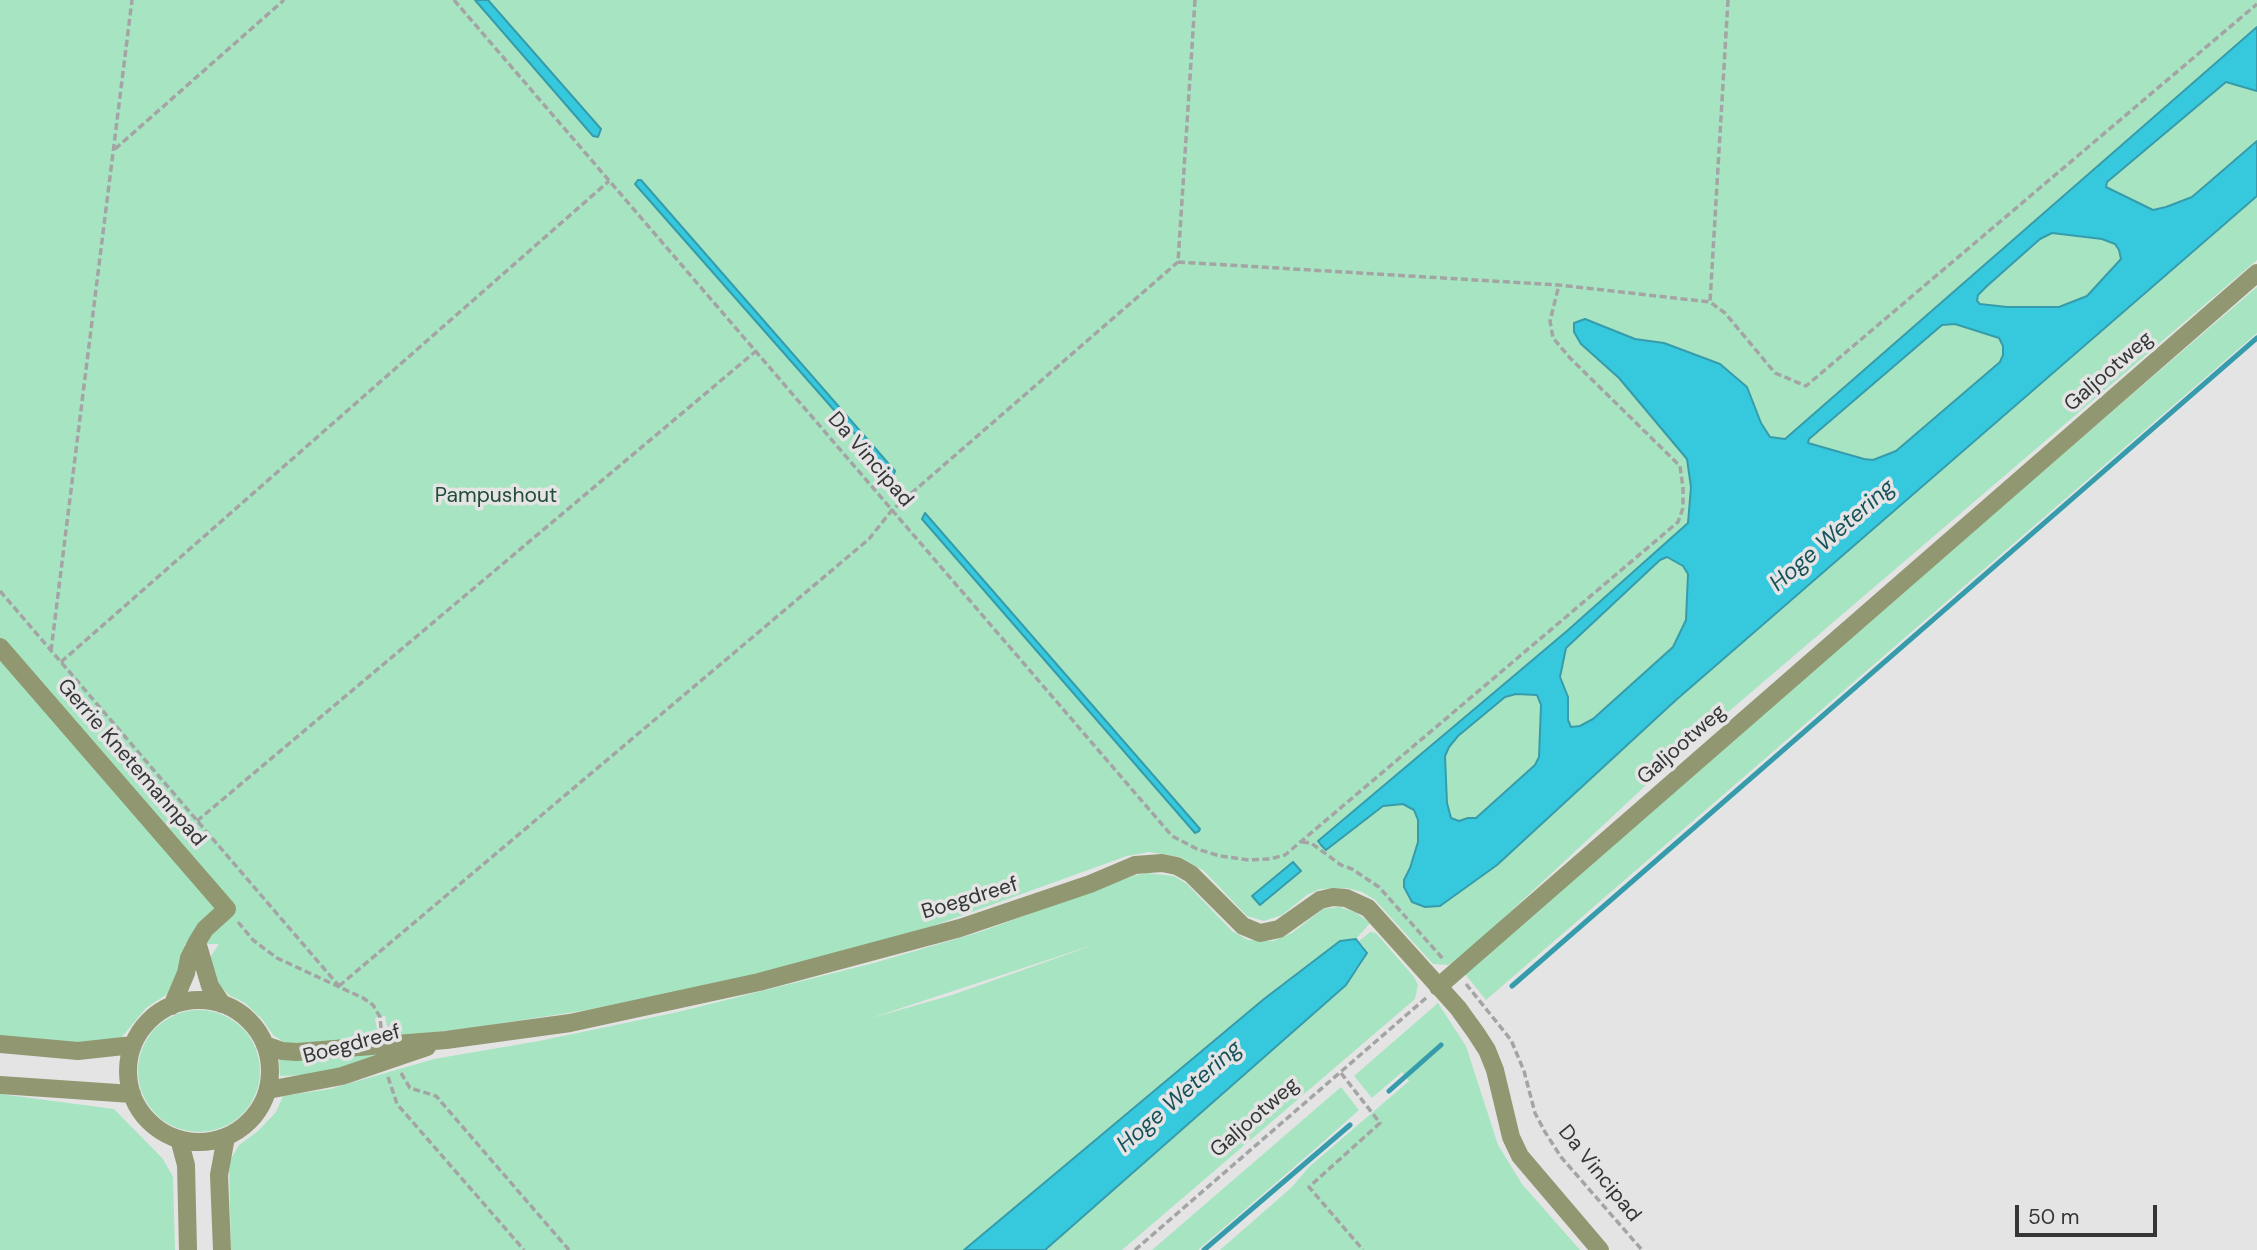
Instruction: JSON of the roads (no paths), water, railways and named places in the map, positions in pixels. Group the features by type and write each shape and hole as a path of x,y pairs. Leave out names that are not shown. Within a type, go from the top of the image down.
{"street":[{"name":"Galjootweg","path":"1438,987 2257,273"},
{"name":"Gerrie Knetemannpad","path":"0,647 227,909 205,929 197,942"},
{"name":"Boegdreef","path":"265,1045 282,1051 297,1052 446,1040 570,1023 759,982 960,928 1090,884 1135,865 1149,863 1177,866 1191,874 1242,926 1260,933 1279,929 1320,900 1333,897 1357,901 1368,908 1458,1008 1487,1050 1495,1070 1511,1137 1520,1156 1600,1250"},
{"path":"197,942 210,986 222,1004"},
{"path":"172,1006 186,973 188,958 197,942"},
{"path":"187,1001 222,1004 234,1009 253,1024 265,1045 270,1067 268,1090 259,1109 244,1126 226,1137 194,1142 179,1139 159,1129 142,1114 132,1094 128,1069 133,1045 145,1024 164,1009 187,1001"},
{"name":"Boegdreef","path":"268,1090 342,1076 386,1063 446,1040"},
{"path":"0,1044 78,1051 133,1045"},
{"path":"0,1085 132,1094"},
{"path":"222,1250 219,1175 226,1137"},
{"path":"179,1139 186,1165 188,1250"}],"water":[{"path":"475,0 488,0 601,129 598,137 593,136"},
{"name":"Hoge Wetering","path":"2257,27 2257,91 2226,82 2107,182 2106,187 2153,210 2166,207 2192,197 2257,141 2257,196 1676,700 1497,865 1440,906 1425,907 1412,902 1404,887 1404,880 1418,842 1418,820 1414,810 1403,804 1383,806 1326,850 1321,845 1318,841 1567,631 1688,523 1691,487 1687,459 1619,378 1581,344 1574,332 1574,323 1585,319 1635,339 1664,343 1720,364 1747,387 1761,423 1770,437 1785,439","holes":["2052,233 2102,239 2115,244 2121,259 2087,296 2059,307 1980,304 1977,301 1978,295 2040,239","1955,324 1999,338 2003,346 2000,362 1896,451 1873,460 1808,443 1809,439 1942,325","1667,557 1683,566 1688,574 1686,620 1673,647 1593,719 1580,726 1571,727 1568,720 1568,697 1560,677 1566,648 1660,560","1516,694 1537,695 1541,705 1539,757 1535,765 1476,818 1459,821 1451,818 1447,803 1445,756 1449,747 1458,736 1505,697"]},
{"path":"641,180 895,471 893,477 635,184"},
{"path":"925,513 1199,831 1195,833 922,519"},
{"path":"1293,862 1301,871 1260,905 1252,896"},
{"name":"Hoge Wetering","path":"1356,939 1367,953 1346,985 1045,1250 964,1250 1264,999 1340,941"}],"waterway":[{"path":"1512,986 2257,338"},
{"path":"1389,1091 1441,1045"},
{"path":"1204,1250 1350,1125"}],"park label":[{"name":"Pampushout","path":"496,496"}]}
